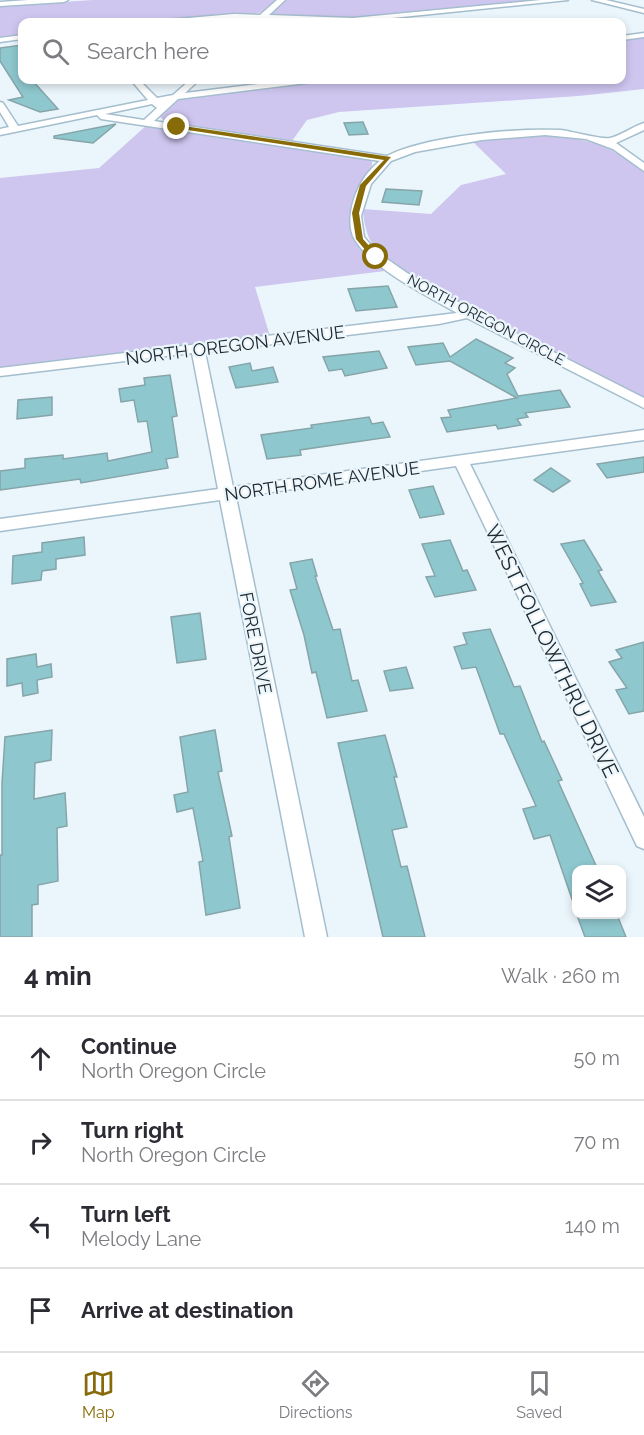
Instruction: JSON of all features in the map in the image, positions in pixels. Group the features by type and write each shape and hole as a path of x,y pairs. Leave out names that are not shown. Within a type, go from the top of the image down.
{"street":[{"path":"0,4 64,0"},
{"path":"261,18 281,0"},
{"path":"374,18 564,0"},
{"path":"596,0 644,11"},
{"path":"211,18 234,16 246,18"},
{"path":"626,37 644,35"},
{"path":"0,40 18,38"},
{"path":"139,84 162,109"},
{"path":"146,123 190,84"},
{"path":"0,132 175,97 276,84"},
{"path":"0,105 15,129"},
{"path":"89,115 389,159"},
{"path":"644,126 608,143 644,168"},
{"name":"NORTH OREGON CIRCLE","path":"608,143 553,132 501,133 425,147 389,159 363,185 356,213 359,239 395,272 469,314 644,404"},
{"name":"NORTH OREGON AVENUE","path":"0,372 439,320 469,314"},
{"name":"FORE DRIVE","path":"198,349 316,937"},
{"name":"NORTH ROME AVENUE","path":"0,525 644,435"},
{"name":"WEST FOLLOWTHRU DRIVE","path":"461,462 644,839"}],"shaded area":[{"path":"93,0 278,0 263,12 208,18 18,18 18,36 0,38 0,6"},
{"path":"286,0 553,0 356,18 272,15 272,12"},
{"path":"644,36 644,89 579,96 339,112 307,120 292,141 166,122 159,116 180,99 289,84 626,84 626,38"},
{"path":"148,124 366,157 372,165 358,189 358,242 368,257 385,271 255,287 270,336 0,368 0,178 99,168"},
{"path":"518,135 553,136 600,145 629,160 644,172 644,400 415,278 385,258 372,243 363,209 431,214 461,185 506,174 472,141"}],"building":[{"path":"18,46 18,84 36,84 58,109 40,112 9,100 23,97 0,61 0,48"},
{"path":"363,122 368,134 349,135 344,123"},
{"path":"116,124 93,143 54,138 54,136"},
{"path":"386,189 422,191 419,205 382,202"},
{"path":"388,286 397,307 356,311 348,289"},
{"path":"476,339 513,358 505,363 515,368 507,374 518,396 560,390 570,407 525,413 528,417 517,419 521,425 498,429 496,425 447,432 441,418 451,417 448,410 517,398 450,361 416,365 408,347 443,343 450,357"},
{"path":"379,351 387,368 345,376 342,369 329,371 323,357"},
{"path":"250,363 252,371 273,367 278,382 236,388 229,367"},
{"path":"170,375 177,416 172,417 178,457 166,459 168,468 81,483 80,479 0,490 0,471 25,468 25,459 63,455 63,459 107,453 108,461 152,452 147,421 138,422 134,400 121,402 119,389 145,385 144,378"},
{"path":"52,397 52,415 17,419 18,400"},
{"path":"369,417 372,424 383,422 390,437 300,450 301,455 267,459 261,435"},
{"path":"644,457 644,472 607,478 597,464"},
{"path":"551,468 570,481 553,492 534,480"},
{"path":"433,486 444,514 420,518 409,490"},
{"path":"84,537 85,555 56,559 56,569 42,571 41,580 12,584 13,556 42,552 42,543"},
{"path":"450,540 463,571 467,570 476,590 435,597 426,577 435,576 422,544"},
{"path":"584,540 602,570 598,571 616,602 591,606 580,584 583,583 561,544"},
{"path":"312,559 317,576 315,576 333,630 340,629 352,681 358,680 367,711 327,718 316,672 312,673 304,635 290,590 297,589 290,563"},
{"path":"200,613 206,659 177,663 171,617"},
{"path":"490,629 514,687 520,686 542,742 544,741 562,780 558,781 596,865 572,865 572,899 550,835 534,839 523,809 536,806 504,734 500,734 476,667 462,669 454,647 467,644 463,633"},
{"path":"644,642 644,711 629,714 616,690 627,688 609,662 622,658 616,650"},
{"path":"36,654 37,667 51,664 52,677 37,680 38,693 23,696 22,683 7,686 7,659"},
{"path":"406,667 413,688 390,691 384,671"},
{"path":"52,730 51,760 35,763 34,799 65,793 67,826 57,828 58,881 38,885 38,904 32,905 32,937 0,937 0,855 2,855 2,783 5,737"},
{"path":"215,730 222,771 218,772 232,836 229,837 240,908 206,915 199,862 203,861 193,808 177,812 174,795 188,792 180,737"},
{"path":"385,735 397,777 394,777 407,827 392,830 401,867 407,866 425,937 383,937 338,743"},
{"path":"578,919 619,919 626,937 585,937"}],"route":[{"path":"177,127 389,159 363,185 356,213 359,239 376,257"}]}
